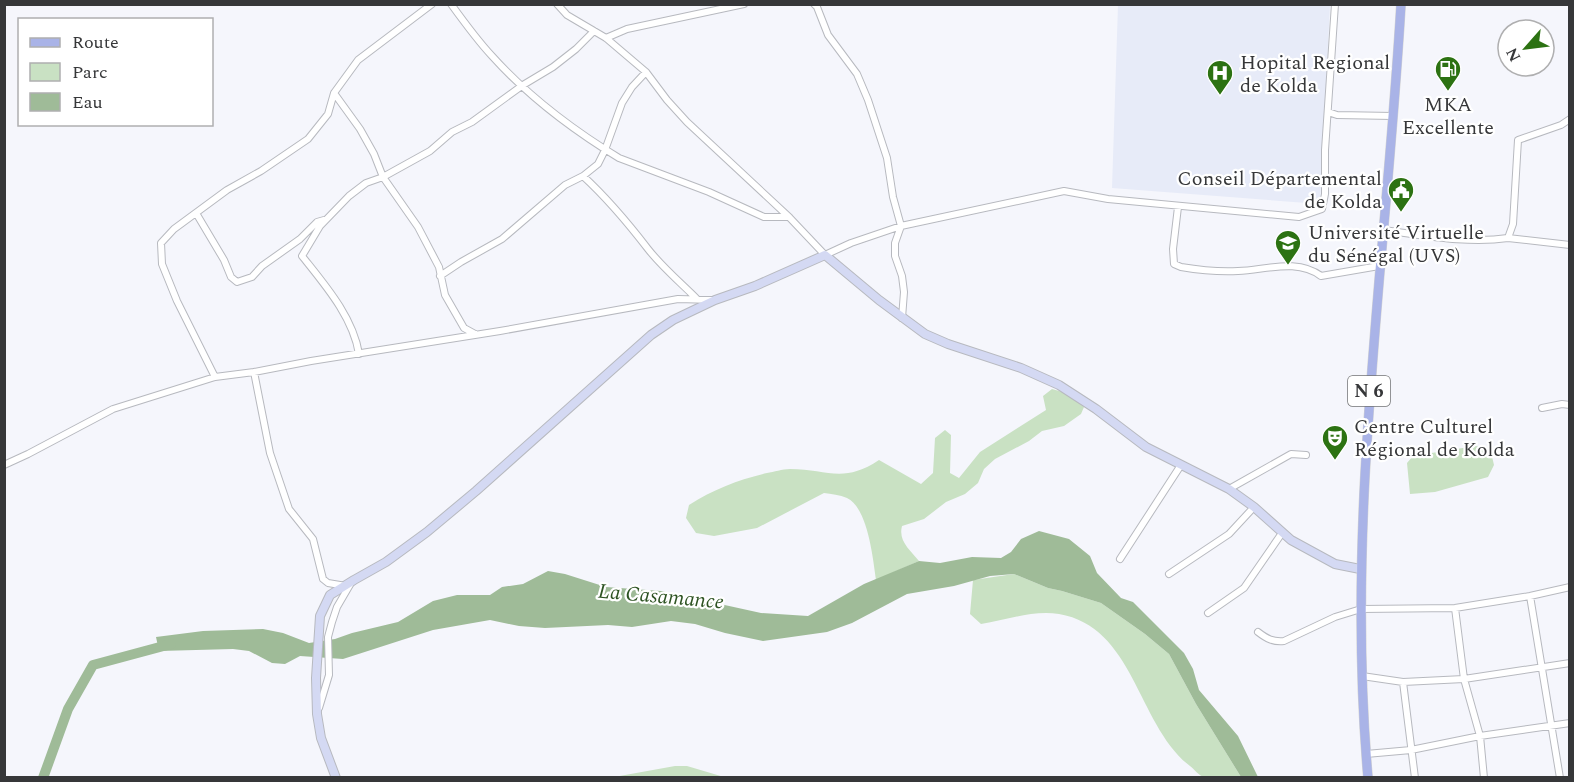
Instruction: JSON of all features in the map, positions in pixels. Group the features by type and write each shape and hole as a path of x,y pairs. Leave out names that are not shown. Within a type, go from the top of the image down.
{"main road":[{"name":"N 6","path":"1368,777 1365,754 1360,609 1365,447 1401,4"}],"street":[{"path":"215,377 177,301 162,264 161,243 174,230 227,190 261,171 308,139 328,114 334,93 358,60 432,4"},
{"path":"452,4 492,57 566,124 605,150 627,162 709,192 764,217 789,217"},
{"path":"557,4 567,15 606,38 646,72 687,122 789,217 825,255 902,318 935,339 1006,362 1046,378 1096,409 1146,447 1229,489 1254,507 1282,533 1313,553 1335,564 1360,569"},
{"path":"606,38 627,29 715,8 744,4"},
{"path":"814,4 828,35 857,74 887,158 893,197 901,226 895,243 895,256 902,276 904,292 902,318"},
{"path":"336,777 321,738 317,714 320,616 330,595 386,562 435,526 651,335 673,320 715,300 754,286 850,243 901,226 1064,191 1108,199 1178,207 1299,217 1322,209 1325,194 1325,150 1335,4"},
{"path":"359,354 356,337 335,299 302,256 320,226 349,196 366,183 383,177 430,151 453,132 472,122 523,85 569,56 594,31"},
{"path":"440,276 502,239 565,185 583,177 598,164 622,103 632,87 646,72"},
{"path":"334,93 360,129 374,154 383,177 418,227 439,267 445,295 464,327 476,335"},
{"path":"1328,112 1337,115 1393,116"},
{"path":"1508,238 1513,224 1518,140 1561,125 1569,119"},
{"path":"583,177 611,203 649,250 697,299"},
{"path":"1178,207 1173,249 1174,264 1181,267 1236,272 1294,265 1311,268 1321,276 1379,266"},
{"path":"196,213 231,277 237,282 252,277 262,266 300,239 317,222 327,218"},
{"path":"1383,230 1439,237 1494,240 1508,238 1569,245"},
{"path":"4,465 113,409 215,377 476,335 678,299 715,300"},
{"path":"254,372 270,453 289,509 313,539 323,579 328,583 349,584"},
{"path":"1542,408 1569,405"},
{"path":"1229,489 1291,453 1306,455"},
{"path":"1120,559 1181,465"},
{"path":"1169,574 1229,534 1254,507"},
{"path":"1208,613 1244,588 1282,533"},
{"path":"317,714 329,675 328,637 349,584"},
{"path":"1258,632 1275,642 1284,641 1335,617 1360,609 1455,608 1569,587"},
{"path":"1530,596 1560,777"},
{"path":"1455,608 1464,679 1480,736 1484,777"},
{"path":"1362,676 1403,682 1464,679 1569,663"},
{"path":"1403,682 1415,777"},
{"path":"1365,754 1411,750 1480,736 1569,723"}],"shaded area":[{"name":"Hopital Regional de Kolda","path":"1118,5 1330,5 1320,204 1112,188"}],"green space":[{"path":"1052,389 1066,393 1084,407 1081,414 1064,426 1042,431 1029,441 995,459 984,469 978,483 965,494 946,502 924,519 902,526 903,541 919,561 876,580 865,523 854,504 844,497 824,493 757,528 714,536 696,533 686,518 689,505 708,494 746,479 784,469 835,474 855,472 879,460 921,484 933,473 935,438 945,430 951,435 950,473 959,478 980,452 1046,410 1043,396"},
{"path":"1475,446 1490,448 1494,465 1488,477 1435,492 1410,494 1407,463 1413,456"},
{"path":"1014,574 1048,588 1101,603 1169,654 1196,704 1241,777 1208,778 1200,775 1190,766 1172,748 1158,727 1120,657 1104,637 1084,623 1049,613 1029,614 981,624 970,614 973,580"},
{"path":"687,766 724,777 614,777"}],"water":[{"path":"1039,531 1069,539 1090,556 1097,573 1121,598 1133,602 1184,653 1193,669 1199,690 1238,736 1258,777 1241,777 1196,704 1169,654 1145,634 1101,603 1048,588 1014,574 990,576 954,586 907,594 852,623 827,632 763,641 695,624 671,621 632,627 608,625 545,628 490,620 433,630 343,659 300,656 285,664 272,663 249,651 233,649 159,651 156,637 203,631 263,629 283,633 309,643 335,639 398,622 433,601 457,595 490,595 502,587 523,584 548,571 606,587 661,591 761,613 808,616 864,584 919,561 940,563 972,557 1001,558 1011,552 1021,539"}],"waterway":[{"name":"La Casamance","path":"43,778 68,709 93,665 171,644"}],"place":[{"name":"MKA Excellente","path":"1448,92"},
{"name":"Hopital Regional de Kolda","path":"1220,96"},
{"name":"Conseil Départemental de Kolda","path":"1401,213"},
{"name":"Université Virtuelle du Sénégal (UVS)","path":"1288,266"},
{"name":"Centre Culturel Régional de Kolda","path":"1335,461"}]}
